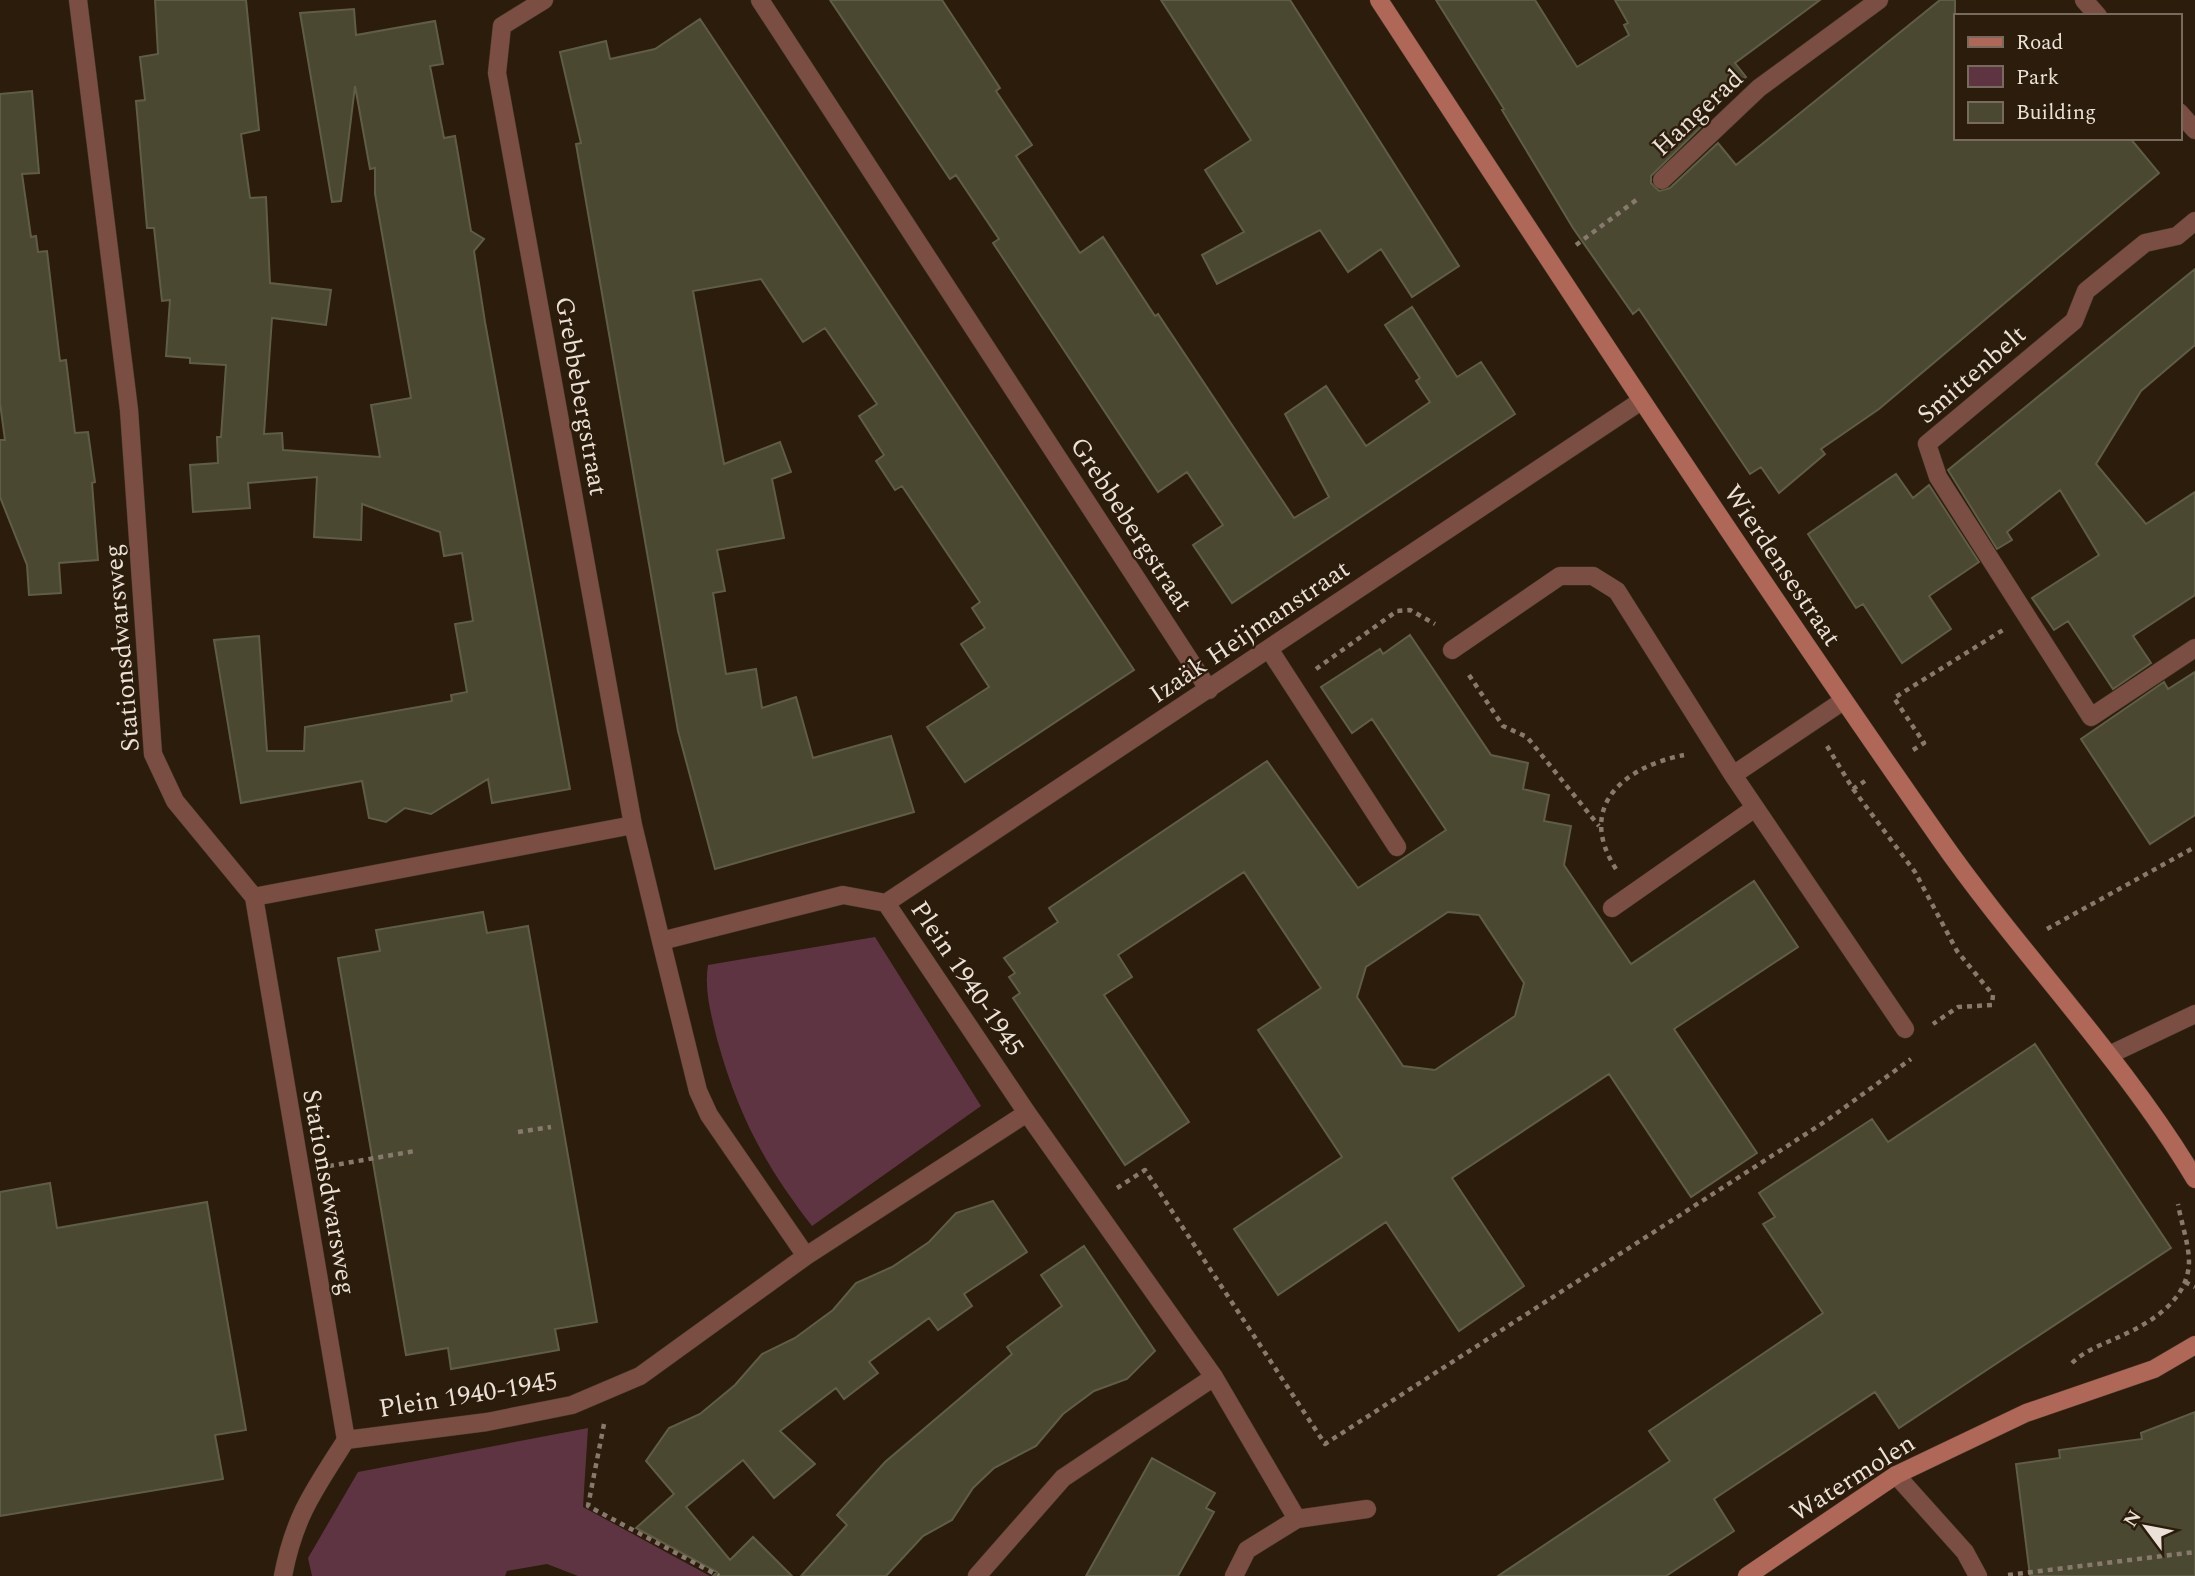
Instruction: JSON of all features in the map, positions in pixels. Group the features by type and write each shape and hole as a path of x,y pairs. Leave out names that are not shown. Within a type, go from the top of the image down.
{"street":[{"name":"Stationsdwarsweg","path":"78,0 130,410 153,754 175,801 254,897 346,1440"},
{"name":"Grebbebergstraat","path":"544,0 502,26 497,73 633,825 661,941"},
{"name":"Grebbebergstraat","path":"760,0 1209,690"},
{"name":"Wierdensestraat","path":"1379,0 1641,401 1843,701 1945,846 2172,1140 2195,1179"},
{"name":"Hangerad","path":"1662,180 1759,88 1880,0"},
{"path":"2084,0 2096,14"},
{"path":"2181,113 2195,130"},
{"name":"Smittenbelt","path":"2195,221 2177,236 2146,243 2086,290 2074,321 1927,444 1938,477 2091,717 2195,648"},
{"name":"Izaäk Heijmanstraat","path":"886,903 1641,401"},
{"path":"1452,650 1560,576 1593,576 1617,591 1733,775 1907,1033"},
{"path":"1269,649 1397,847"},
{"path":"1733,775 1843,701"},
{"path":"1612,908 1755,808"},
{"path":"254,897 633,825"},
{"name":"Plein 1940-1945","path":"661,941 843,895 886,903 1027,1112 1214,1377 1297,1518"},
{"path":"661,941 703,1103 806,1256"},
{"path":"2109,1055 2195,1014"},
{"name":"Plein 1940-1945","path":"346,1440 487,1422 572,1405 640,1376 806,1256 1027,1112"},
{"name":"Watermolen","path":"1747,1576 1896,1475 2026,1413 2154,1369 2195,1345"},
{"path":"977,1576 1063,1478 1214,1377"},
{"path":"283,1576 291,1535 308,1498 346,1440"},
{"path":"1896,1475 1965,1552 1978,1576"},
{"path":"1234,1576 1247,1549 1297,1518 1367,1509"}],"path":[{"name":"Hangerad","path":"1551,263 1662,180"},
{"path":"1292,685 1397,611 1409,610 1433,622 1503,726 1527,737 1599,826"},
{"path":"1889,766 1924,743 1894,698 2027,615"},
{"path":"1633,892 1606,853 1599,826 1601,812 1620,785 1656,762 1716,747"},
{"path":"1092,1204 1144,1170 1325,1444 1826,1121 1920,1052 1907,1033 1958,1007 1992,1004 1993,995 1957,951 1915,872 1853,789"},
{"path":"2022,943 2195,847"},
{"path":"517,1132 551,1127"},
{"path":"300,1172 415,1151"},
{"path":"2067,1368 2076,1360 2139,1328 2169,1307 2185,1281 2189,1262 2176,1190"},
{"path":"2185,1281 2195,1287"},
{"path":"610,1389 588,1506 719,1576"},
{"path":"2000,1576 2195,1552"}],"green space":[{"path":"875,937 981,1106 812,1226 766,1160 734,1092 710,1011 708,965"},
{"path":"588,1428 583,1507 710,1576 578,1576 547,1564 507,1571 505,1576 312,1576 308,1558 358,1472"}],"building":[{"path":"155,0 246,0 259,130 241,134 250,198 266,197 270,283 331,290 326,325 272,318 264,434 282,433 283,450 380,457 371,405 411,398 375,194 375,168 370,169 355,86 341,201 332,202 300,13 354,9 356,35 435,21 443,64 430,66 444,138 455,136 471,231 484,239 474,251 485,322 570,789 492,803 488,779 431,814 405,808 386,822 369,818 362,781 241,803 214,640 259,636 267,751 304,751 305,727 452,701 451,695 467,692 455,624 473,621 462,553 444,556 440,532 362,504 361,540 314,537 317,477 248,483 250,508 193,512 190,465 218,463 217,437 221,437 226,365 190,363 190,358 166,356 170,300 162,301 154,228 147,228 136,101 145,100 140,57 158,54"},
{"path":"830,0 942,0 1000,88 996,91 1032,145 1016,156 1080,253 1103,237 1155,316 1158,314 1294,518 1329,497 1285,414 1326,386 1366,446 1430,402 1416,381 1420,378 1385,325 1412,307 1457,377 1481,362 1515,414 1232,603 1193,545 1223,525 1187,472 1158,492 993,243 999,239 956,175 950,179"},
{"path":"1161,0 1290,0 1459,266 1412,297 1381,249 1348,272 1320,230 1217,284 1202,255 1244,232 1205,170 1251,140"},
{"path":"1436,0 1535,0 1577,67 1629,35 1624,25 1628,23 1615,0 1820,0 1735,63 1746,77 1695,114 1703,125 1651,176 1651,183 1659,191 1670,188 1718,143 1736,165 1940,0 1955,0 1954,140 2132,140 2159,173 1879,409 1821,449 1825,454 1779,493 1761,467 1750,474 1639,309 1633,314 1573,228 1502,110 1504,109"},
{"path":"700,19 1134,670 965,782 927,727 989,687 961,644 985,628 972,608 980,602 902,486 895,490 876,461 884,455 859,416 877,404 825,328 803,342 761,279 693,291 724,464 780,442 791,472 772,479 784,538 717,550 725,591 713,593 726,674 756,669 762,708 796,697 813,758 891,736 914,812 715,869 678,731 576,144 581,143 560,52 606,41 610,59 655,49"},
{"path":"32,91 39,173 22,174 31,237 36,236 38,252 47,251 60,361 66,360 75,433 88,432 95,482 92,483 98,560 59,563 61,593 29,595 27,565 0,497 0,440 5,440 0,403 0,94"},
{"path":"2195,269 2195,345 2141,391 2096,464 2146,524 2195,492 2195,595 2133,636 2151,663 2113,689 2068,621 2054,630 2032,598 2099,555 2060,490 2007,532 2012,540 1997,549 1948,470"},
{"path":"1896,474 1913,498 1929,485 1979,562 1929,596 1951,629 1902,663 1863,604 1856,608 1808,534"},
{"path":"1410,635 1491,755 1528,763 1523,789 1549,795 1544,821 1571,826 1564,865 1631,964 1754,881 1798,947 1674,1029 1757,1153 1691,1197 1609,1074 1452,1178 1524,1286 1459,1331 1386,1222 1278,1295 1234,1229 1342,1157 1258,1030 1321,988 1244,872 1118,955 1132,977 1104,995 1189,1122 1125,1165 1013,998 1020,993 1009,977 1015,973 1004,958 1058,922 1049,908 1267,761 1358,888 1446,830 1372,719 1352,733 1321,687 1380,649 1383,654","holes":["1448,912 1479,915 1524,983 1515,1016 1435,1070 1403,1066 1357,997 1366,967"]},
{"path":"2195,672 2195,815 2150,844 2081,739 2164,682 2168,689"},
{"path":"483,912 487,933 528,926 597,1322 555,1329 559,1350 451,1369 448,1348 406,1355 338,958 380,951 376,930"},
{"path":"2035,1044 2171,1248 1899,1428 1875,1392 1714,1499 1734,1531 1666,1576 1498,1576 1670,1461 1649,1431 1823,1313 1763,1224 1775,1217 1759,1193 1872,1119 1888,1142"},
{"path":"50,1183 57,1228 207,1202 246,1430 215,1435 223,1479 0,1516 0,1192"},
{"path":"993,1201 1027,1252 964,1294 972,1306 938,1330 929,1318 869,1362 878,1373 844,1399 836,1388 780,1431 815,1464 774,1498 743,1460 686,1507 730,1560 753,1537 792,1576 713,1576 717,1572 636,1528 674,1494 646,1461 669,1428 700,1414 735,1385 762,1354 795,1338 833,1310 856,1283 892,1267 929,1242 956,1213"},
{"path":"1084,1246 1155,1351 1127,1379 1094,1391 1063,1414 1036,1446 994,1468 973,1488 952,1520 923,1536 886,1576 801,1576 847,1525 837,1515 885,1462 1012,1354 1007,1347 1062,1306 1041,1275"},
{"path":"2195,1412 2195,1576 2030,1576 2016,1464 2060,1458 2059,1450 2142,1439 2141,1433"},
{"path":"1152,1458 1215,1493 1206,1508 1214,1512 1178,1576 1086,1576"}]}
